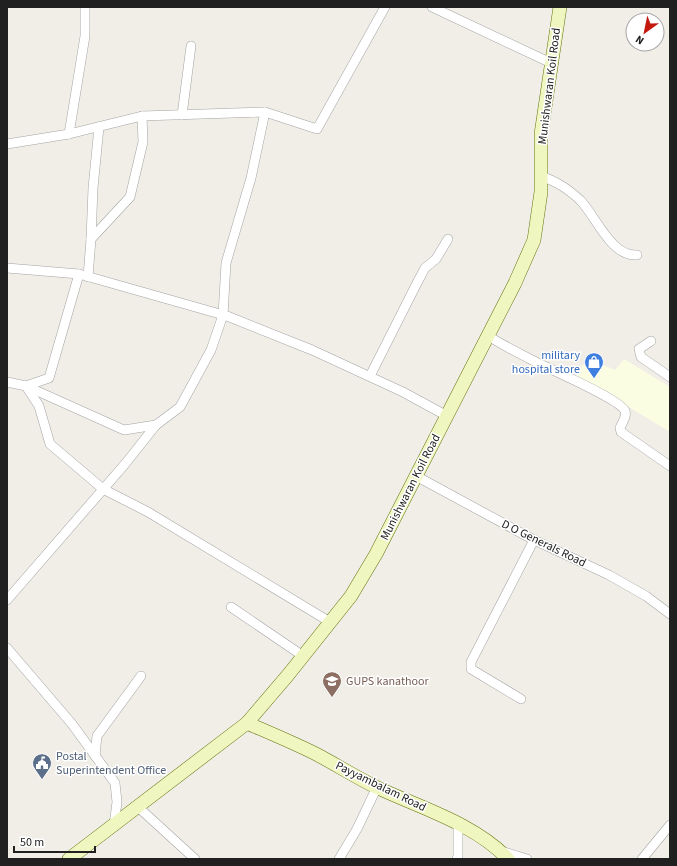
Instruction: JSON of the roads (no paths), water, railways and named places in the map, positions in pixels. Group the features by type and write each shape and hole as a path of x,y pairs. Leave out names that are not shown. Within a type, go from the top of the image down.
{"main road":[{"name":"Munishwaran Koil Road","path":"69,859 247,723 351,596 376,554 515,284 534,240 541,192 541,134 560,7"},
{"name":"Payyambalam Road","path":"247,723 315,754 377,787 423,806 483,838 505,855"}],"street":[{"path":"70,134 85,36 85,7"},
{"path":"7,144 70,134 142,116 265,112 318,129 385,7"},
{"path":"432,7 551,64"},
{"path":"182,115 190,46"},
{"path":"7,600 103,489 156,424 180,407 211,350 223,315 226,263 251,178 265,112"},
{"path":"92,239 130,197 143,142 142,116"},
{"path":"26,386 49,378 84,275 92,239 93,188 99,127"},
{"path":"541,176 561,184 581,201 606,236 619,249 629,255 637,255"},
{"path":"370,376 425,268 436,259 448,239"},
{"path":"7,268 84,275 227,316 312,350 370,376 447,416"},
{"path":"488,336 534,362 582,384 618,404 626,412 626,416 620,428 621,432 670,466"},
{"path":"651,340 639,349 641,357 670,376"},
{"path":"7,382 26,386 124,430 156,424"},
{"path":"26,386 39,406 50,444 103,489 148,512 330,622"},
{"name":"D O Generals Road","path":"416,476 534,540 609,575 646,596 670,614"},
{"path":"521,699 471,669 471,662 534,540"},
{"path":"231,607 303,656"},
{"path":"7,648 72,724 115,783 117,802 114,825"},
{"path":"95,756 97,736 141,676"},
{"path":"339,859 357,829 377,787"},
{"path":"137,806 195,859"},
{"path":"457,859 458,824"},
{"path":"642,859 670,825"},
{"path":"505,855 527,859"}],"place":[{"name":"military hospital store","path":"594,379"},
{"name":"GUPS kanathoor","path":"332,698"},
{"name":"Postal Superintendent Office","path":"42,780"}]}
